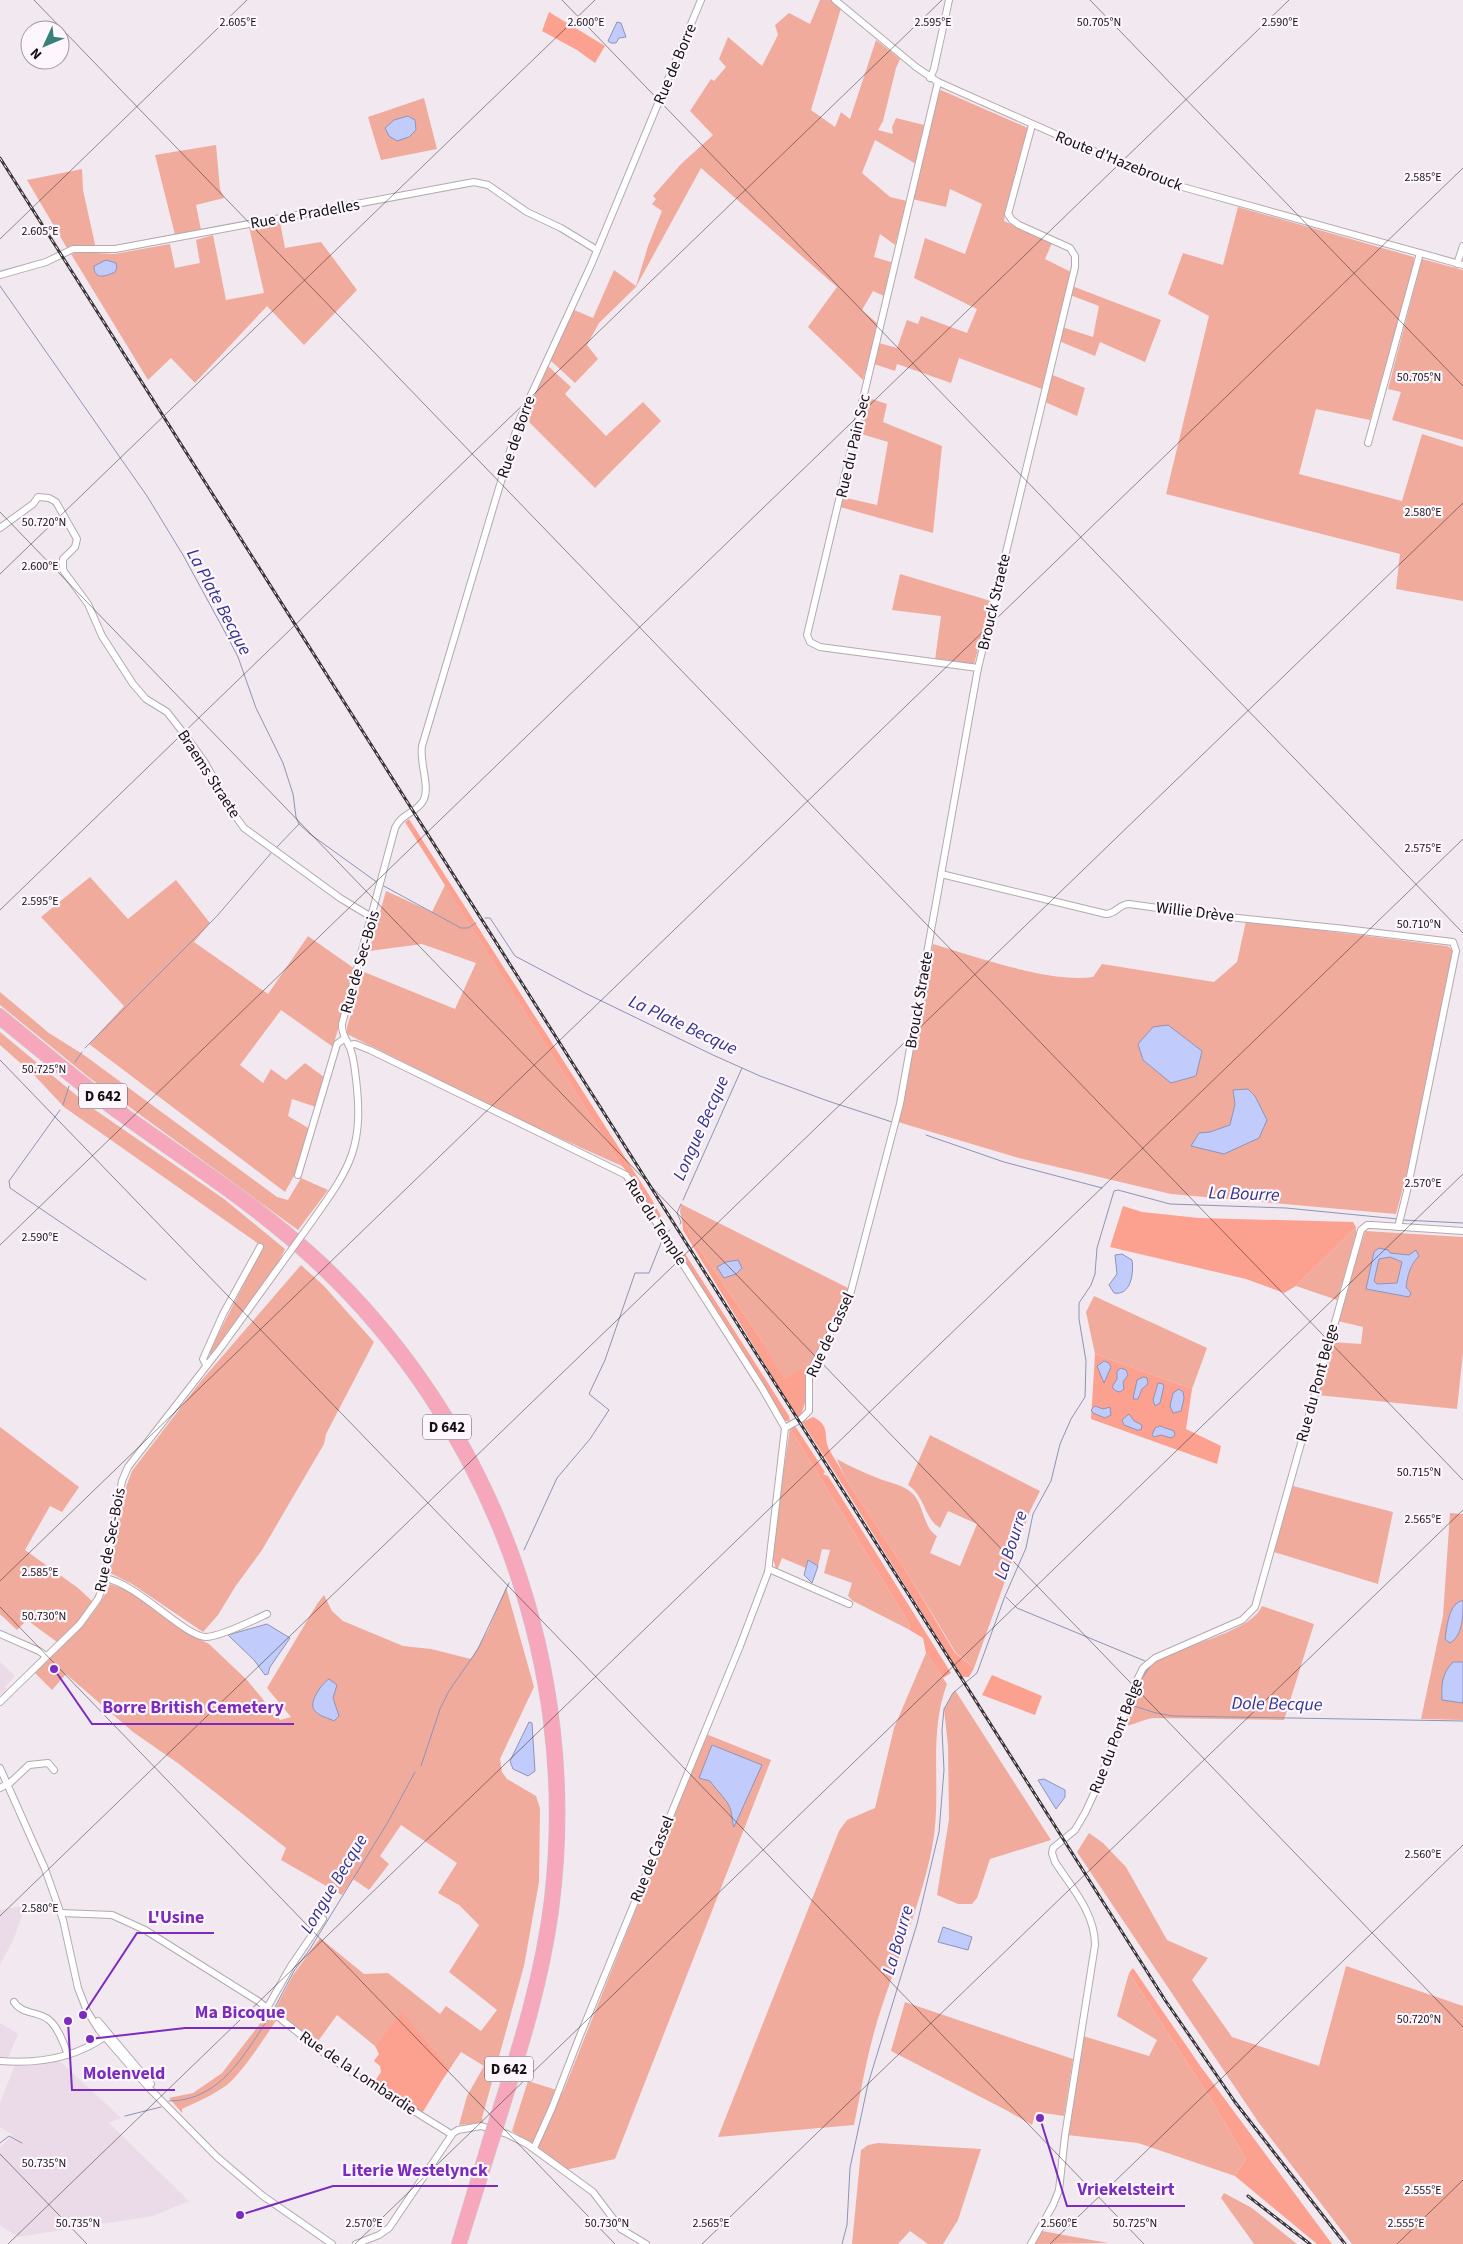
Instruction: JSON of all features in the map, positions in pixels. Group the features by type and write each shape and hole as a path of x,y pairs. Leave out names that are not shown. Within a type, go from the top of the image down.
{"highway":[{"name":"D 642","path":"0,1012 102,1095 275,1220 341,1279 389,1332 431,1389 464,1443 496,1506 525,1581 543,1650 555,1720 560,1810 558,1872 547,1951 531,2021 456,2244"},
{"name":"D 642","path":"0,1021 109,1109 262,1218 334,1282 377,1328 420,1384 462,1453 490,1508 517,1580 537,1652 550,1731 554,1802 551,1874 542,1944 528,2005 462,2244"}],"street":[{"name":"Rue de Borre","path":"382,885 398,823 405,815 421,804 424,798 425,787 421,760 422,746 516,430 597,250 701,0"},
{"name":"Route d'Hazebrouck","path":"835,0 930,78 1032,125 1173,184 1460,264"},
{"path":"930,78 934,69 949,0"},
{"name":"Rue du Pain Sec","path":"938,82 807,635 810,642 820,647 978,668"},
{"name":"Brouck Straete","path":"895,1123 978,668 1076,264 1074,254 1070,248 1019,226 1008,214 1032,125"},
{"name":"Rue de Pradelles","path":"0,275 46,262 73,249 115,249 474,182 488,185 524,210 561,228 597,250"},
{"path":"1460,264 1463,246"},
{"path":"1368,442 1420,254"},
{"name":"Braems Straete","path":"0,528 33,504 38,497 54,500 77,539 75,547 63,559 63,570 88,604 102,636 136,690 146,699 167,712 185,735 204,761 242,826 363,914 373,918"},
{"name":"Willie Drève","path":"941,874 1104,914 1112,913 1123,904 1129,904 1209,915 1449,941 1454,944 1456,951 1408,1187 1399,1215 1398,1225"},
{"name":"Rue de Sec-Bois","path":"0,1702 89,1614 100,1596 105,1578 120,1490 126,1470 287,1256 340,1181 356,1145 359,1126 359,1102 353,1060 342,1024 382,885"},
{"name":"Rue de Sec-Bois","path":"298,1175 337,1044 345,1038"},
{"name":"Rue du Temple","path":"349,1045 354,1044 370,1050 626,1175 758,1381 785,1428"},
{"name":"Rue de Cassel","path":"534,2148 740,1646 769,1569 785,1428 801,1419 809,1411 809,1374 850,1295 895,1123"},
{"name":"Rue du Pont Belge","path":"1031,2244 1053,2205 1060,2186 1065,2136 1095,1944 1094,1929 1090,1917 1055,1862 1053,1850 1056,1845 1077,1828 1086,1813 1135,1684 1143,1668 1152,1660 1242,1620 1255,1607 1358,1235 1362,1228 1369,1225 1398,1225 1463,1231"},
{"name":"Rue de Sec-Bois","path":"206,1365 203,1359 217,1328 260,1247"},
{"path":"769,1569 849,1604"},
{"path":"105,1578 128,1586 190,1630 204,1636 220,1633 267,1614"},
{"path":"0,1634 46,1656"},
{"path":"0,1788 31,1764 48,1763 54,1770"},
{"path":"0,1768 38,1850 61,1913 81,1995 92,2019 172,2112 201,2142 243,2180 284,2212 332,2244"},
{"name":"Rue de la Lombardie","path":"61,1913 108,1914 130,1921 268,2008 328,2056 452,2134"},
{"path":"268,2008 290,1966 323,1919"},
{"path":"14,2002 21,2009 45,2017 50,2021 68,2055"},
{"path":"0,2061 48,2059 68,2055 106,2036"},
{"path":"356,2244 376,2237 389,2228 452,2134 458,2130 481,2126 507,2134 534,2148 551,2163 593,2192 623,2232 646,2244"}],"shaded area":[{"path":"820,0 831,0 841,8 811,110 835,127 841,112 850,119 876,40 900,59 883,121 878,130 893,134 892,127 896,118 924,125 916,164 875,140 862,173 890,197 907,201 895,245 880,234 874,257 891,262 884,296 873,291 862,310 878,324 863,380 808,327 837,287 701,168 636,287 599,323 587,345 598,359 575,383 550,360 572,309 593,318 614,270 636,286 648,246 662,211 652,204 656,199 653,196 681,164 713,135 690,111 711,79 714,81 726,67 719,59 728,37 762,66 778,35 775,25 789,13 810,24"},
{"path":"549,12 605,46 595,63 577,50 542,31"},
{"path":"941,90 1028,128 1006,207 1004,221 1052,243 1045,259 1071,272 1042,389 959,358 951,383 897,364 895,371 874,364 879,343 897,348 907,320 918,324 921,316 967,333 977,309 914,278 925,238 965,254 982,204 950,189 946,207 912,199 937,94"},
{"path":"424,98 437,149 381,160 368,117"},
{"path":"216,145 220,189 224,198 196,205 201,230 175,235 155,155"},
{"path":"82,169 83,190 96,249 74,246 67,248 27,180"},
{"path":"1238,207 1414,257 1413,269 1370,420 1316,409 1299,474 1402,501 1422,434 1463,447 1463,601 1396,589 1400,554 1166,494 1209,316 1168,294 1183,253 1223,265"},
{"path":"280,222 285,248 321,242 357,290 304,345 267,306 195,383 171,358 148,380 71,254 79,252 114,254 170,244 175,268 200,263 196,240 213,235 226,300 264,293 249,227"},
{"path":"1422,259 1463,270 1463,440 1392,420 1401,392 1388,389"},
{"path":"1072,286 1161,320 1145,362 1100,342 1095,356 1059,341 1062,327 1093,337 1099,306 1070,295"},
{"path":"548,366 571,387 565,394 606,436 643,402 661,421 595,488 524,417"},
{"path":"1050,374 1085,388 1077,416 1045,402"},
{"path":"866,397 887,404 883,422 942,446 933,533 840,507 842,497 877,505 888,442 858,433"},
{"path":"900,574 991,601 974,664 935,660 941,616 892,610"},
{"path":"409,819 651,1198 661,1216 658,1219 633,1179 622,1166 405,822"},
{"path":"90,877 128,919 176,880 210,923 194,942 268,994 308,936 355,969 333,1047 281,1010 240,1065 263,1083 271,1069 286,1080 305,1063 324,1077 316,1107 292,1099 288,1116 310,1129 295,1174 285,1192 89,1044 124,1006 41,917"},
{"path":"445,885 622,1166 528,1124 347,1034 347,1027 364,972 455,1009 476,963 422,944 369,951 386,891 432,912"},
{"path":"1246,921 1447,946 1453,950 1408,1169 1396,1214 1171,1194 1019,1158 898,1122 933,944 1013,968 1056,976 1093,977 1102,964 1214,982 1237,962"},
{"path":"0,992 49,1033 84,1055 277,1197 288,1200 301,1178 328,1190 298,1230 91,1079 0,1005"},
{"path":"0,1032 88,1105 224,1199 285,1249 278,1264 212,1354 208,1354 263,1247 64,1107 34,1075 0,1045"},
{"path":"681,1204 850,1289 813,1361 785,1380 755,1330 691,1237 685,1221 682,1220"},
{"path":"1123,1206 1142,1212 1199,1218 1353,1222 1356,1227 1296,1286 1284,1293 1246,1279 1110,1247"},
{"path":"682,1220 685,1221 691,1237 755,1330 785,1379 813,1361 807,1376 805,1403 801,1415 797,1417 683,1230"},
{"path":"1356,1227 1356,1235 1337,1300 1296,1286"},
{"path":"1365,1231 1463,1237 1463,1353 1457,1409 1317,1395 1331,1342 1361,1344 1363,1327 1338,1321"},
{"path":"682,1249 789,1416 790,1422 783,1420 681,1256"},
{"path":"301,1265 324,1286 374,1342 326,1434 324,1444 262,1550 235,1587 218,1615 203,1632 132,1584 110,1573 126,1487 132,1471 201,1381"},
{"path":"1094,1296 1207,1348 1192,1389 1095,1354 1086,1312"},
{"path":"1095,1354 1192,1389 1186,1429 1221,1446 1217,1464 1091,1419"},
{"path":"813,1417 823,1424 830,1451 844,1476 908,1574 955,1653 974,1668 969,1677 962,1677 802,1422"},
{"path":"795,1426 825,1472 823,1474 828,1476 951,1673 943,1678 926,1653 923,1638 908,1629 910,1627 907,1620 790,1428"},
{"path":"0,1427 79,1487 62,1512 50,1506 25,1550 78,1588 93,1602 80,1620 57,1642 27,1620 17,1630 0,1614"},
{"path":"790,1428 907,1620 910,1627 908,1629 853,1601 848,1596 852,1583 824,1573 830,1550 822,1549 818,1566 808,1561 806,1568 782,1558 777,1571 772,1557 773,1542"},
{"path":"930,1435 1040,1491 1030,1511 974,1668 956,1653 908,1574 844,1476 837,1459 880,1479 901,1486 912,1493 919,1503 926,1522 937,1536 930,1553 960,1566 977,1524 948,1511 940,1528 931,1519 918,1495 908,1485"},
{"path":"1293,1486 1393,1512 1378,1584 1274,1552"},
{"path":"1450,1513 1463,1514 1463,1720 1421,1719 1443,1616"},
{"path":"110,1584 125,1589 186,1632 209,1644 247,1680 280,1720 291,1717 267,1688 324,1595 332,1611 343,1621 403,1646 431,1649 471,1659 488,1630 506,1587 534,1687 500,1759 502,1772 507,1779 536,1796 540,1808 539,1882 524,1966 482,2118 483,2123 459,2125 467,2096 484,2066 461,2052 443,2079 428,2045 402,2013 375,2046 337,2015 316,2044 275,2009 293,1975 320,1938 364,1974 388,1973 440,2014 446,2006 481,2031 497,2010 449,1972 479,1925 459,1905 438,1893 457,1863 401,1825 380,1856 389,1864 369,1890 353,1879 342,1895 281,1860 286,1848 179,1764 133,1732 66,1674 52,1690 33,1671 77,1632 95,1610"},
{"path":"1262,1606 1314,1624 1284,1720 1154,1718 1122,1726 1137,1684 1151,1664 1163,1657 1228,1632 1255,1616"},
{"path":"926,1653 947,1684 941,1704 936,1745 936,1807 932,1848 921,1892 873,2035 854,2125 718,2137 839,1831 847,1820 875,1808 894,1728"},
{"path":"0,1662 15,1676 5,1687 7,1689 0,1695"},
{"path":"992,1675 1042,1696 1035,1715 982,1695"},
{"path":"955,1690 1051,1840 990,1859 977,1898 972,1904 958,1904 937,1895 949,1819 948,1746 944,1709"},
{"path":"706,1734 771,1760 615,2159 565,2170 512,2131 528,2081 563,2092"},
{"path":"1089,1833 1103,1843 1126,1867 1167,1940 1208,1958 1192,1980 1232,2037 1319,2066 1346,1966 1463,2006 1463,2244 1352,2244 1259,2123 1077,1852"},
{"path":"26,1905 14,1938 0,1965 0,1910"},
{"path":"1133,1968 1201,2067 1332,2244 1317,2244 1235,2176 1246,2159 1212,2101 1129,1973"},
{"path":"1129,1973 1212,2101 1246,2159 1235,2176 1138,2143 1067,2135 1083,2036 1149,2056 1157,2040 1117,2016"},
{"path":"905,2002 1073,2059 1064,2116 1036,2112 1032,2125 891,2051"},
{"path":"269,2012 277,2019 240,2072 227,2085 182,2109 182,2113 169,2098 193,2093 222,2073"},
{"path":"402,2012 449,2069 421,2115 373,2084 381,2072 380,2066 374,2061 379,2054 375,2046"},
{"path":"0,2023 18,2034 8,2058 0,2058"},
{"path":"59,2060 121,2118 109,2123 189,2201 153,2216 18,2237 0,2225 0,2147 13,2135 0,2127 0,2103 15,2065"},
{"path":"878,2143 981,2149 958,2220 943,2244 928,2244 910,2231 898,2244 852,2244 861,2150 868,2145"},
{"path":"1224,2193 1252,2208 1297,2244 1254,2244 1221,2198"},
{"path":"1042,2231 1108,2243 1109,2243 1035,2244"}],"water":[{"path":"617,22 621,23 626,37 619,38 616,43 611,43 608,41"},
{"path":"408,116 415,120 416,130 409,137 397,141 389,136 385,128 394,120"},
{"path":"106,260 116,263 117,268 115,272 98,276 94,266"},
{"path":"1168,1025 1202,1051 1196,1076 1171,1083 1143,1060 1138,1044 1153,1027"},
{"path":"1248,1089 1255,1096 1267,1120 1259,1138 1224,1154 1191,1146 1199,1133 1210,1132 1230,1125 1235,1104 1233,1090"},
{"path":"1379,1248 1388,1250 1390,1253 1409,1255 1416,1250 1419,1256 1410,1270 1406,1287 1411,1293 1409,1297 1366,1289 1374,1252","holes":["1390,1257 1402,1262 1397,1283 1377,1284 1374,1281 1379,1259"]},
{"path":"1122,1254 1132,1260 1132,1277 1124,1291 1114,1293 1109,1285 1117,1274 1115,1255"},
{"path":"738,1260 742,1268 736,1274 724,1278 717,1267 726,1262"},
{"path":"1104,1361 1109,1363 1111,1367 1104,1383 1097,1366"},
{"path":"1121,1368 1126,1370 1128,1375 1123,1382 1124,1389 1120,1392 1112,1387 1117,1379 1117,1371"},
{"path":"1143,1377 1147,1378 1148,1384 1142,1389 1138,1399 1133,1399 1137,1380"},
{"path":"1158,1383 1164,1386 1160,1403 1155,1406 1153,1400"},
{"path":"1179,1389 1183,1392 1184,1398 1181,1411 1173,1413 1170,1406 1173,1393"},
{"path":"1095,1406 1103,1409 1110,1407 1111,1415 1105,1418 1093,1413 1091,1410"},
{"path":"1129,1414 1134,1421 1142,1425 1141,1430 1124,1425 1122,1420"},
{"path":"1160,1426 1174,1431 1175,1435 1171,1438 1161,1435 1154,1437 1152,1435 1155,1428"},
{"path":"808,1560 818,1566 812,1583 804,1575"},
{"path":"1460,1601 1463,1601 1463,1613 1460,1630 1450,1643 1445,1639 1449,1618 1453,1608"},
{"path":"267,1624 290,1638 270,1667 268,1674 265,1675 254,1660 228,1635"},
{"path":"1453,1662 1463,1662 1463,1703 1442,1700 1443,1680 1446,1670"},
{"path":"329,1679 337,1685 333,1698 339,1716 334,1721 319,1714 313,1708 316,1694"},
{"path":"529,1722 532,1723 535,1771 528,1776 513,1769 510,1761"},
{"path":"712,1745 762,1765 734,1827 730,1807 725,1799 710,1781 699,1778"},
{"path":"1044,1779 1065,1790 1065,1797 1056,1809 1038,1780"},
{"path":"943,1927 972,1937 968,1950 938,1942"}],"waterway":[{"name":"La Plate Becque","path":"0,286 147,496 183,555 238,657 256,708 283,763 293,794 296,817 299,824 378,883"},
{"path":"277,847 299,824"},
{"path":"85,1048 217,916 272,852"},
{"name":"La Plate Becque","path":"382,885 461,928 468,928 476,923"},
{"name":"La Plate Becque","path":"485,918 490,918 515,956 585,993 760,1076 892,1122"},
{"path":"75,1062 82,1052"},
{"name":"Longue Becque","path":"683,1200 742,1068"},
{"path":"63,1105 69,1086"},
{"path":"60,1110 9,1181 10,1188 146,1280"},
{"path":"926,1135 1004,1162 1102,1188"},
{"name":"La Bourre","path":"842,2244 847,2225 850,2168 868,2084 917,1924 939,1832 944,1770 942,1730 944,1709 953,1693 977,1673 1005,1596 1026,1548 1033,1514 1051,1481 1060,1444 1071,1419 1085,1397 1086,1361 1079,1319 1079,1303 1091,1285 1095,1274 1097,1248 1114,1191 1118,1190 1170,1204 1286,1208 1398,1219"},
{"name":"Longue Becque","path":"680,1224 677,1213 681,1204"},
{"name":"La Bourre","path":"1402,1220 1463,1223"},
{"name":"Longue Becque","path":"524,1550 557,1478 590,1439 609,1410 589,1394 605,1360 635,1273 649,1273 663,1238"},
{"name":"Longue Becque","path":"421,1766 440,1709 449,1691 478,1649 509,1583"},
{"name":"Dole Becque","path":"1006,1597 1017,1608 1145,1661"},
{"name":"Dole Becque","path":"1150,1667 1142,1678 1134,1706 1173,1716 1463,1721"},
{"name":"Longue Becque","path":"274,2009 294,1971 310,1949 388,1822 415,1772"},
{"name":"Longue Becque","path":"169,2101 187,2099 203,2093 217,2084 241,2059 270,2016"},
{"name":"Longue Becque","path":"125,2116 161,2107"},
{"name":"Longue Becque","path":"0,2143 9,2136 22,2143"}],"railway":[{"path":"0,158 1165,2000 1235,2102 1345,2244"},
{"path":"1248,2196 1310,2244"}],"place":[{"name":"Borre British Cemetery","path":"54,1669"},
{"name":"L'Usine","path":"83,2015"},
{"name":"Molenveld","path":"68,2021"},
{"name":"Ma Bicoque","path":"90,2039"},
{"name":"Vriekelsteirt","path":"1040,2118"},
{"name":"Literie Westelynck","path":"240,2215"}]}
